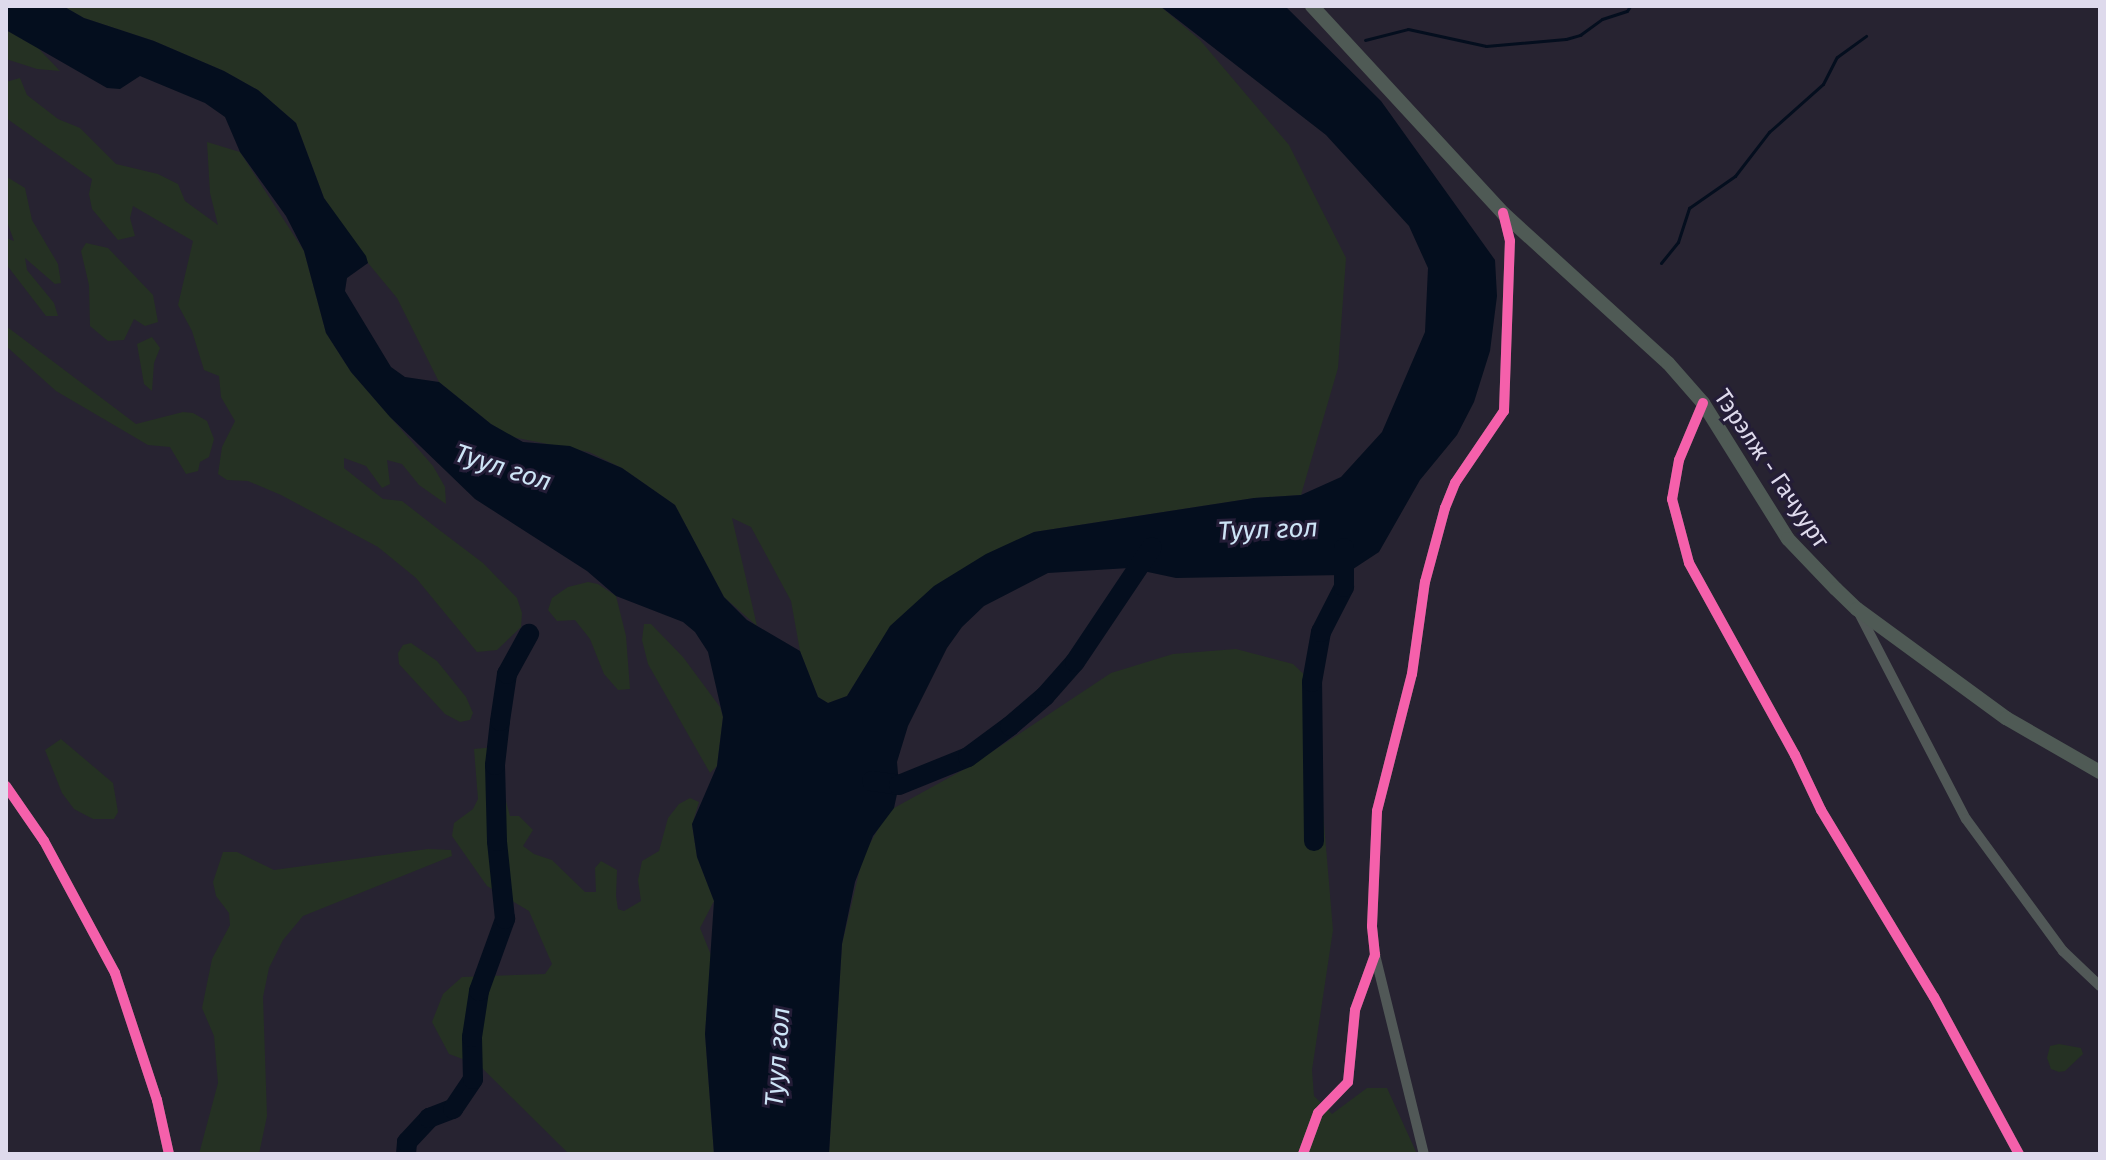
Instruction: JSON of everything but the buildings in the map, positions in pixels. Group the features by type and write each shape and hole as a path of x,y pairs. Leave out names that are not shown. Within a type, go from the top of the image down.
{"main road":[{"name":"Тэрэлж - Гачуурт","path":"1312,6 1503,213 1668,363 1703,403 1788,539 1857,609 2006,718 2100,772"}],"street":[{"path":"1424,1154 1375,955 1372,926 1377,811 1412,674 1425,582 1445,508 1455,483 1504,411 1510,241 1503,213"},
{"path":"1703,403 1679,460 1672,499 1689,563 1795,755 1821,810 1934,997 2019,1154"},
{"path":"1857,609 1966,819 2063,951 2100,986"},
{"path":"6,786 44,841 115,973 157,1100 169,1154"},
{"path":"1303,1154 1318,1113 1348,1082 1355,1010 1375,955"}],"green space":[{"path":"63,6 1160,6 1200,40 1289,145 1346,258 1338,368 1301,495 1254,498 1034,532 986,555 890,627 847,696 828,703 818,697 800,651 791,601 751,527 732,518 757,626 724,597 675,505 622,468 589,452 512,437 439,382 397,298 368,263 324,198 296,123 258,90 224,71 154,41 84,18"},
{"path":"6,30 38,48 60,71 37,69 6,59"},
{"path":"20,78 27,95 58,119 80,128 116,164 158,174 178,184 185,201 218,225 210,193 207,142 240,152 304,251 326,333 351,372 433,466 445,487 446,504 419,485 402,464 387,460 390,484 382,488 366,466 344,458 344,468 383,499 402,501 483,563 517,598 522,613 521,627 497,650 477,652 416,578 378,547 281,495 248,481 227,480 218,474 222,447 235,421 221,397 219,376 204,370 192,331 178,305 193,241 133,206 130,218 135,236 118,240 92,209 89,194 92,179 6,118 6,82"},
{"path":"7,177 25,188 32,220 58,264 61,283 55,284 25,258 27,270 54,303 58,316 46,316 6,264 6,238 14,241 6,219"},
{"path":"86,243 108,248 153,295 158,322 145,326 134,319 124,340 108,341 90,326 89,285 81,251"},
{"path":"6,326 136,424 183,412 193,413 207,421 214,439 209,457 200,462 198,471 186,474 170,447 148,445 56,391 6,346"},
{"path":"152,337 160,348 154,363 152,391 144,384 137,344"},
{"path":"588,582 598,584 616,596 626,636 630,689 618,690 604,674 590,639 575,620 557,621 548,610 552,598 568,587"},
{"path":"644,624 651,624 683,657 720,707 723,717 717,766 710,773 648,664 642,640"},
{"path":"411,643 437,661 466,697 473,713 470,720 460,722 445,714 399,664 398,653 403,645"},
{"path":"1236,649 1293,664 1312,682 1333,930 1312,1070 1314,1096 1332,1114 1367,1088 1387,1088 1417,1154 829,1154 842,944 863,856 882,822 894,808 972,765 1111,673 1173,654"},
{"path":"61,739 113,783 118,812 114,819 93,819 74,809 62,793 45,750"},
{"path":"495,747 505,768 504,794 510,816 519,816 533,830 523,846 534,854 552,860 585,892 596,892 595,868 601,861 617,870 618,909 624,911 641,901 638,880 642,861 659,851 668,818 679,804 690,798 699,802 692,825 697,857 714,901 700,928 711,955 705,1034 714,1154 569,1154 479,1065 449,1054 432,1022 443,994 462,977 545,974 552,964 529,911 487,886 452,836 454,823 473,809 478,799 474,749"},
{"path":"428,849 451,850 452,856 303,916 283,940 269,968 263,997 267,1116 259,1154 199,1154 218,1083 214,1036 202,1008 212,959 230,925 229,913 216,896 213,882 223,852 237,852 274,870"},
{"path":"2059,1044 2081,1048 2083,1054 2065,1071 2059,1072 2051,1069 2047,1058 2050,1046"}],"water":[{"name":"Туул гол","path":"6,6 63,6 84,18 154,41 224,71 258,90 296,123 324,198 366,256 368,263 347,278 345,291 391,367 405,377 439,382 491,424 523,442 570,446 622,468 675,505 724,597 747,620 800,651 818,697 828,703 847,696 890,626 934,586 986,554 1034,532 1254,498 1301,495 1341,477 1382,432 1425,332 1428,268 1409,226 1326,135 1160,6 1285,6 1381,101 1495,260 1497,296 1490,351 1474,402 1457,435 1420,480 1379,552 1344,575 1176,578 1129,568 1048,573 984,606 962,627 947,648 908,726 897,762 899,785 894,808 873,836 855,882 842,944 829,1154 714,1154 705,1034 714,901 697,857 692,824 717,766 723,717 708,652 695,632 683,622 616,596 587,571 475,499 390,417 351,372 326,333 304,251 286,216 240,152 225,117 205,103 140,76 120,89 107,88 6,30"}],"waterway":[{"path":"1365,40 1408,29 1486,46 1566,39 1580,35 1602,19 1627,11 1630,6"},
{"path":"1661,263 1678,242 1689,208 1735,176 1769,132 1823,84 1837,57 1866,36"},
{"path":"872,781 899,785 968,757 1010,726 1045,696 1075,662 1152,547"},
{"path":"1314,841 1312,682 1321,632 1344,587 1344,548"},
{"path":"406,1154 407,1142 429,1118 453,1109 473,1079 472,1037 479,991 505,919 497,841 495,765 500,721 507,674 529,634"}],"cycle path":[{"path":"1303,1154 1318,1113 1348,1082 1355,1010 1375,955 1372,926 1377,811 1412,674 1425,582 1445,508 1455,483 1504,411 1510,241 1503,213"},
{"path":"1703,403 1679,460 1672,499 1689,563 1795,755 1821,810 1934,997 2019,1154"},
{"path":"6,786 44,841 115,973 157,1100 169,1154"}]}
